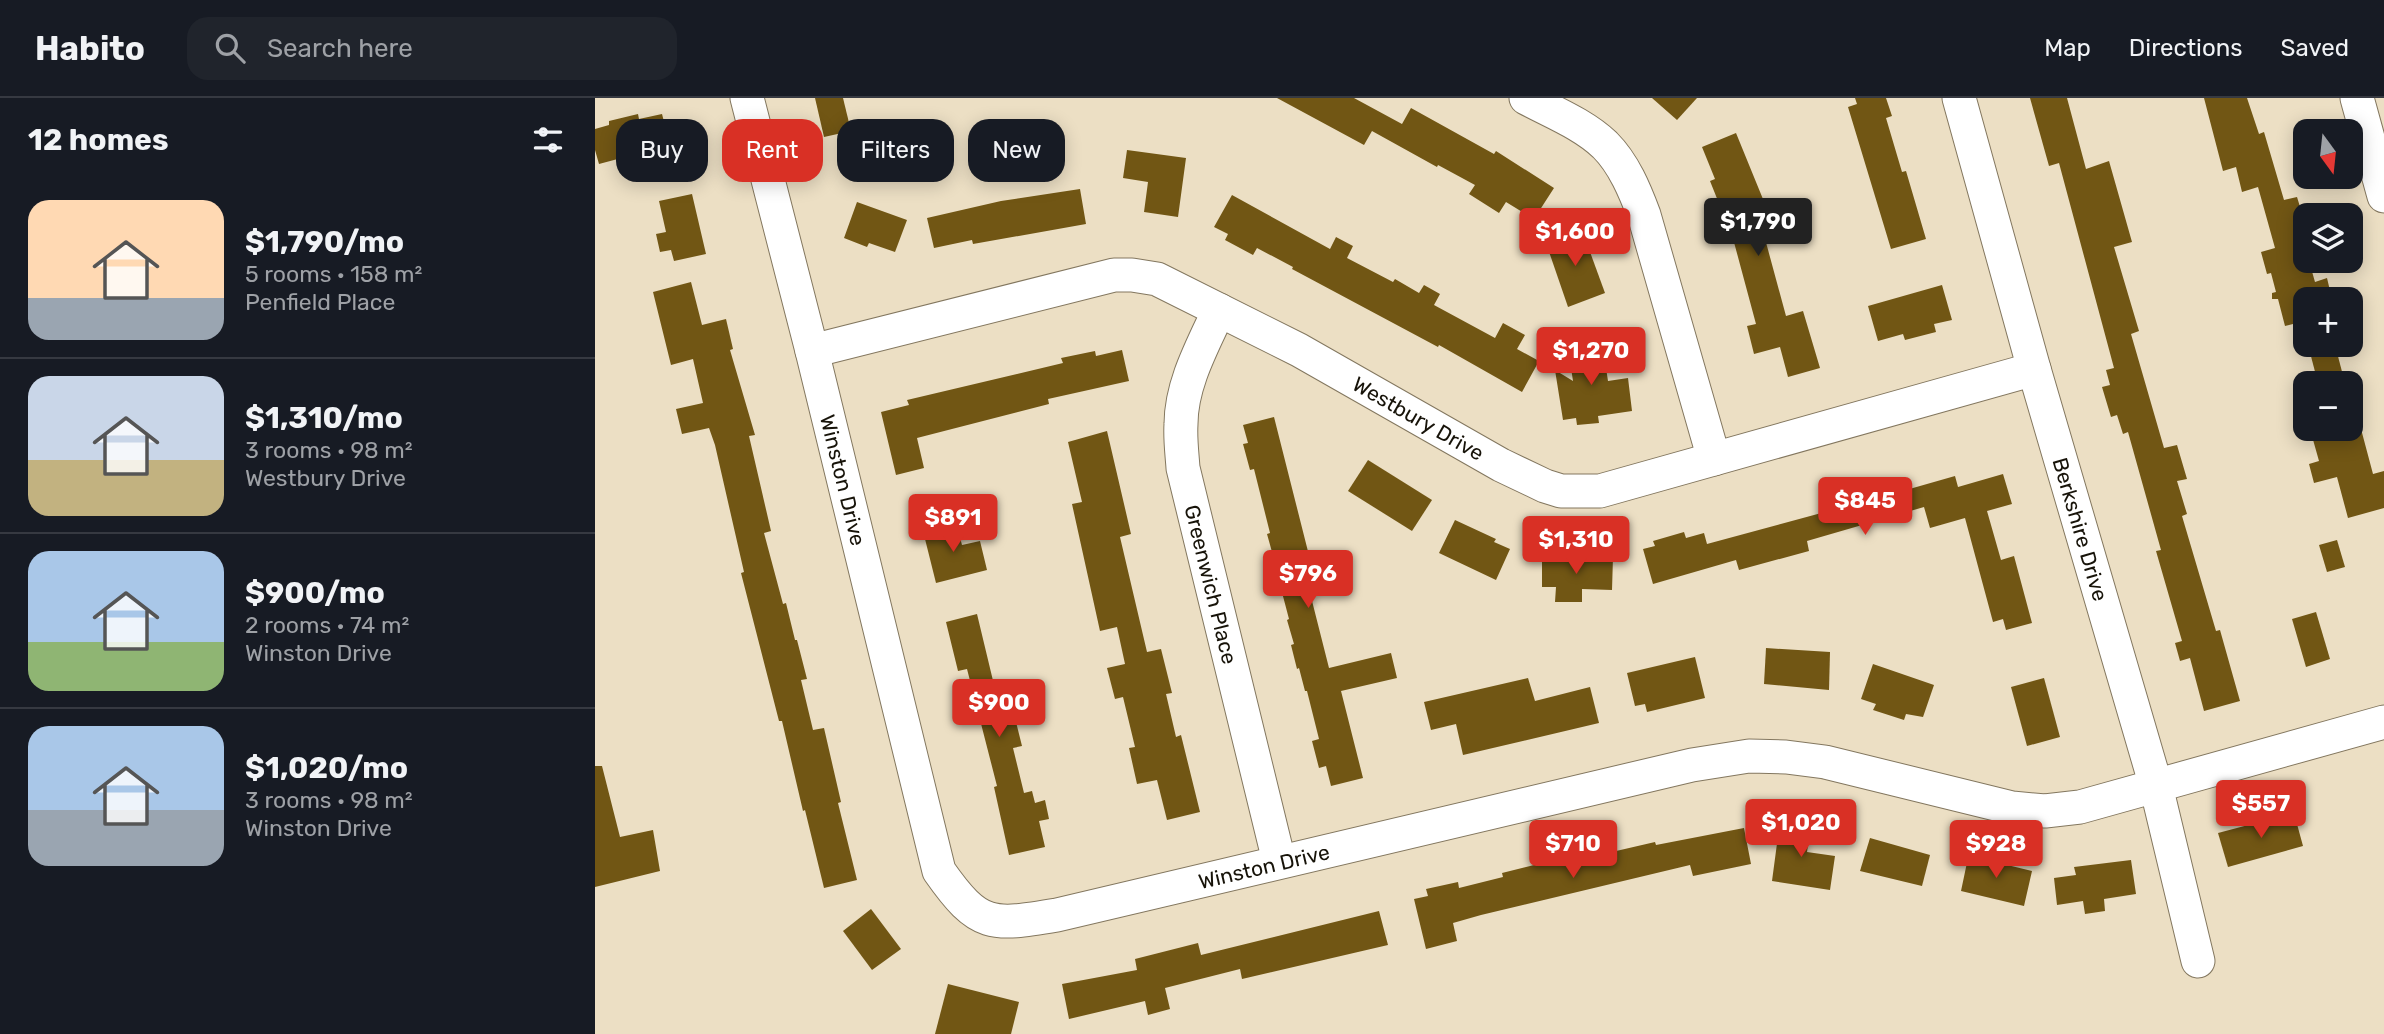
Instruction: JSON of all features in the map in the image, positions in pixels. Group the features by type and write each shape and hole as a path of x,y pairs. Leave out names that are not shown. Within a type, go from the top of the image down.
{"street":[{"name":"Winston Drive","path":"747,98 939,871 958,898 971,911 984,917 1009,923 1056,915 1692,765 1749,756 1825,762 2012,808 2045,811 2080,807 2384,722"},
{"path":"1526,98 1581,127 1605,145 1631,182 1644,215 1714,459"},
{"name":"Berkshire Drive","path":"1959,98 2034,369 2156,786 2198,961"},
{"path":"2357,98 2384,196"},
{"name":"Westbury Drive","path":"812,351 1114,275 1157,279 1299,350 1501,465 1561,491 1600,491 2034,369"},
{"name":"Greenwich Place","path":"1219,310 1196,360 1184,402 1180,422 1183,468 1279,861"}],"building":[{"path":"815,98 843,98 848,119 837,119 837,134 824,137 823,119 820,119"},
{"path":"1277,98 1354,98 1402,124 1411,108 1494,154 1496,151 1554,188 1534,219 1506,202 1499,213 1469,194 1475,185 1438,165 1437,167 1372,131 1364,145"},
{"path":"1652,98 1697,98 1677,120"},
{"path":"1855,98 1886,98 1892,116 1886,118 1902,172 1906,171 1926,239 1891,249 1848,107 1857,104"},
{"path":"2030,98 2067,98 2086,169 2109,161 2132,242 2114,247 2139,331 2131,334 2164,448 2177,445 2187,479 2177,481 2187,514 2182,516 2216,631 2220,630 2240,701 2204,711 2190,658 2180,661 2175,643 2182,641 2156,551 2161,550 2128,432 2123,434 2117,415 2111,417 2102,387 2110,385 2106,370 2114,368 2059,163 2049,166"},
{"path":"2204,98 2247,98 2259,134 2264,132 2284,200 2297,197 2299,203 2293,203 2293,273 2312,273 2315,282 2327,278 2329,287 2293,287 2293,324 2285,326 2278,299 2272,299 2272,293 2276,292 2271,273 2267,274 2261,252 2275,248 2258,187 2242,192 2236,167 2223,171"},
{"path":"638,114 639,119 617,119"},
{"path":"662,114 663,119 639,119"},
{"path":"616,119 616,159 599,164 595,150 595,129 609,125 609,121"},
{"path":"1736,133 1776,231 1764,235 1786,316 1803,311 1820,368 1788,377 1780,347 1754,354 1747,326 1756,324 1724,205 1720,206 1710,181 1715,179 1702,147"},
{"path":"1127,150 1186,158 1178,217 1144,212 1148,182 1123,178"},
{"path":"1080,189 1086,224 973,244 972,240 934,248 927,218 1001,201"},
{"path":"692,194 706,254 674,261 671,250 660,252 656,234 666,232 659,201"},
{"path":"1232,195 1330,249 1336,237 1353,246 1347,258 1419,293 1424,285 1440,294 1434,305 1495,338 1503,323 1525,335 1517,349 1539,361 1522,392 1257,248 1253,255 1225,240 1228,234 1214,227"},
{"path":"857,202 907,220 895,252 869,243 867,247 844,238"},
{"path":"1582,230 1605,293 1568,307 1546,243"},
{"path":"691,282 702,325 726,319 733,349 730,350 755,435 749,436 771,531 764,533 807,679 801,680 813,730 824,728 841,802 838,803 857,880 824,888 741,573 744,572 715,445 709,428 682,434 676,409 703,403 693,359 671,365 653,292"},
{"path":"1942,285 1952,320 1934,324 1936,332 1905,340 1903,334 1878,341 1868,306"},
{"path":"1602,342 1608,381 1628,378 1632,411 1598,416 1599,423 1577,425 1576,418 1563,420 1555,370 1573,381 1568,348"},
{"path":"1122,350 1129,381 1048,399 1049,404 917,438 924,468 896,475 881,412 909,405 907,400 1063,363 1061,358 1095,351 1096,356"},
{"path":"2311,357 2338,357 2342,371 2315,371"},
{"path":"1274,417 1317,587 1309,589 1329,668 1391,653 1397,678 1341,691 1363,778 1331,786 1326,766 1319,768 1312,741 1319,739 1307,691 1299,668 1297,669 1287,620 1289,619 1279,581 1273,582 1266,554 1272,552 1267,534 1270,533 1254,469 1250,470 1243,444 1248,443 1243,425"},
{"path":"1107,431 1131,534 1120,537 1147,652 1161,649 1172,693 1166,694 1176,737 1181,735 1200,812 1167,820 1157,780 1137,784 1129,748 1135,747 1123,697 1115,699 1107,668 1125,664 1117,627 1100,631 1072,504 1082,502 1068,442"},
{"path":"2363,436 2373,474 2384,471 2384,508 2348,518 2337,477 2314,483 2309,464 2319,461 2313,441 2363,441"},
{"path":"1368,460 1432,500 1412,531 1348,491"},
{"path":"2003,474 2012,504 1987,511 2001,560 2014,556 2032,623 2006,630 2003,619 1993,622 1965,518 1930,528 1924,507 1807,541 1809,551 1739,570 1736,560 1653,584 1643,549 1655,546 1653,541 1684,532 1686,538 1704,533 1707,544 1825,512 1820,496 1853,487 1854,492 1881,484 1885,496 1955,476 1958,487"},
{"path":"1455,520 1496,539 1494,542 1510,549 1496,580 1439,553"},
{"path":"956,523 962,545 980,541 987,570 936,583 923,531"},
{"path":"2337,540 2345,567 2327,572 2319,545"},
{"path":"1542,556 1613,557 1612,590 1582,589 1582,602 1555,602 1556,587 1542,587"},
{"path":"2316,612 2330,659 2306,667 2292,619"},
{"path":"977,614 995,689 1007,686 1022,746 1013,748 1024,793 1032,791 1035,803 1045,800 1049,819 1039,821 1045,847 1009,855 994,787 997,786 967,669 958,671 946,622"},
{"path":"1766,648 1830,652 1829,690 1764,684"},
{"path":"1695,657 1705,698 1647,712 1645,704 1635,706 1627,673"},
{"path":"1873,664 1934,685 1923,717 1906,714 1904,720 1873,710 1876,704 1861,699"},
{"path":"1528,678 1535,701 1590,687 1599,723 1463,755 1456,724 1431,730 1424,702"},
{"path":"2044,678 2060,737 2027,746 2011,687"},
{"path":"595,766 602,766 620,837 653,830 660,871 595,887"},
{"path":"2294,813 2303,846 2228,867 2218,833"},
{"path":"1780,821 1811,826 1807,852 1835,856 1830,890 1772,881"},
{"path":"1744,828 1751,864 1693,876 1690,865 1481,915 1453,923 1457,941 1426,949 1414,899 1428,896 1426,889 1458,882 1459,888 1503,877 1502,873 1559,859 1560,864 1655,842 1656,845"},
{"path":"1870,838 1930,855 1922,886 1860,871"},
{"path":"1969,853 2000,859 1999,863 2032,871 2024,906 1961,891"},
{"path":"2131,860 2136,894 2104,899 2105,911 2085,914 2083,901 2057,905 2054,878 2076,875 2074,867"},
{"path":"871,909 901,949 872,970 843,931"},
{"path":"1379,911 1388,945 1242,979 1240,969 1165,988 1170,1009 1148,1015 1145,1001 1069,1019 1062,984 1137,970 1135,959 1198,943 1201,955"},
{"path":"948,984 1019,1002 1011,1034 935,1034"}]}
